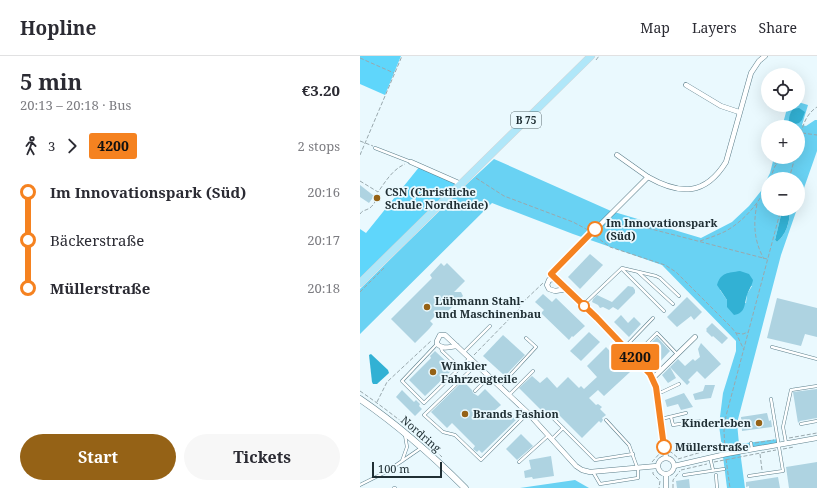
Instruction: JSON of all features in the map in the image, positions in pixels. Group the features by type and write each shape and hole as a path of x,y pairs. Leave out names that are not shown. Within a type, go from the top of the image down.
{"main road":[{"name":"B 75","path":"360,283 591,56"}],"street":[{"path":"617,155 648,177 675,189 687,190 712,180 720,172 726,162 751,74 759,60 765,56"},
{"path":"686,85 721,106 739,112"},
{"path":"411,162 461,184"},
{"path":"648,177 551,274 634,356 653,378 666,458"},
{"path":"559,281 553,279 548,280 547,284 549,289 555,291 567,289"},
{"path":"456,346 445,349 439,346 437,341 440,335 445,335 528,413 576,466 582,470 593,472 657,466"},
{"path":"653,378 695,337"},
{"name":"Nordring","path":"360,398 422,447 465,488"},
{"path":"674,466 710,457 752,449 779,447 786,443 817,438"},
{"path":"657,466 660,460 666,458 671,460 674,466 672,472 666,475"},
{"path":"657,466 660,472 666,475"},
{"path":"666,475 666,488"}],"lane":[{"path":"375,148 411,162"},
{"path":"622,268 660,278 679,296"},
{"path":"583,305 622,268"},
{"path":"622,268 664,311"},
{"path":"638,272 673,304"},
{"path":"625,347 653,318"},
{"path":"464,353 490,326"},
{"path":"634,356 657,333 677,354"},
{"path":"500,386 536,347 526,338"},
{"path":"460,368 442,351 439,346 402,381 424,403 460,368 470,358"},
{"path":"772,346 817,358"},
{"path":"476,364 424,415 443,432 455,435 481,460 528,413"},
{"path":"509,395 533,371"},
{"path":"475,390 489,376"},
{"path":"656,393 662,392 679,384"},
{"path":"786,443 783,427 791,390 817,386"},
{"path":"749,476 783,471 771,399"},
{"path":"660,419 686,413"},
{"path":"552,417 595,460 633,454"},
{"path":"671,417 672,425 699,421"},
{"path":"593,472 600,484 638,478 637,467 629,445 606,420"},
{"path":"801,424 817,421"},
{"path":"519,462 563,428"},
{"path":"402,430 407,443 402,461"},
{"path":"751,443 752,449"},
{"path":"360,485 386,472 422,447"},
{"path":"710,457 713,470"},
{"path":"684,475 724,469"},
{"path":"716,475 717,488"}],"path":[{"path":"360,155 402,56"},
{"path":"360,58 395,73"},
{"path":"805,123 808,115 817,107"},
{"path":"805,134 817,135"},
{"path":"360,141 375,148"},
{"path":"360,214 363,210 370,208 388,177 396,169 411,162"},
{"path":"773,172 775,166"},
{"path":"476,178 504,196 573,222 610,247 665,265 676,272 736,333 744,350"},
{"path":"360,181 378,192"},
{"path":"700,242 726,231 737,224 757,204 761,197"},
{"path":"757,204 754,226 755,236 764,259"},
{"path":"725,450 724,431 726,416 779,216"},
{"path":"605,220 610,225 617,227 628,223 768,260"},
{"path":"470,358 519,309 521,304 542,283"},
{"path":"736,333 743,334 749,332"},
{"path":"374,409 387,382 431,342 437,333 440,335"},
{"path":"673,488 672,480 680,469 760,453 779,447 794,447"},
{"path":"668,452 671,452 679,460"},
{"path":"652,463 659,453 661,453"},
{"path":"760,453 763,474"},
{"path":"726,459 730,488"},
{"path":"653,471 653,474 661,481 659,488"}],"shaded area":[{"path":"360,56 401,56 385,95 360,84"},
{"path":"805,104 808,105 804,120 784,120 786,112 805,112"},
{"path":"805,112 802,120 789,120 790,113"},
{"path":"817,120 817,151 805,185 805,172 770,172 772,164 805,164 805,126"},
{"path":"494,159 611,211 701,238 732,222 749,206 761,191 761,216 781,216 775,240 777,242 785,232 789,216 795,216 781,255 737,423 739,444 778,439 778,444 740,451 745,488 727,488 719,425 723,393 736,351 736,341 662,265 573,234 492,203 360,334 360,289","holes":["752,286 747,294 746,303 727,300 720,290"]},
{"path":"420,166 461,184 360,283 360,229 366,233"},
{"path":"781,216 789,216 788,224 783,236 777,242 775,240"},
{"path":"740,271 749,274 753,280 743,310 734,315 727,307 727,300 717,285 723,275"},
{"path":"371,354 388,370 389,373 377,384 373,384 372,382 369,355"},
{"path":"575,480 589,488 520,488"}],"building":[{"path":"360,185 374,196 369,203 360,197"},
{"path":"590,254 603,265 580,289 568,277"},
{"name":"Lühmann Stahl- und Maschinenbau","path":"441,263 444,266 447,263 465,281 454,292 461,292 463,296 440,319 436,315 430,321 433,324 415,343 391,319 432,278 430,275"},
{"path":"628,286 633,287 635,293 618,310 613,307 609,310 603,307 600,308 592,302 597,295 612,302"},
{"path":"543,294 552,302 556,298 585,326 569,340 541,313 544,310 535,302"},
{"path":"687,297 702,312 694,320 691,316 677,327 667,317"},
{"path":"777,298 817,308 817,337 805,334 801,346 767,338"},
{"path":"621,315 628,323 634,317 641,324 629,337 614,322"},
{"path":"712,323 728,338 722,344 706,331"},
{"path":"589,332 600,342 581,361 570,351"},
{"path":"503,335 525,355 505,376 483,356"},
{"path":"657,337 670,351 657,365 643,351"},
{"path":"701,343 721,364 705,379 697,371 688,380 690,382 687,385 670,367 678,359 685,366 693,359 695,361 700,357 698,349"},
{"path":"606,347 630,372 604,396 598,390 589,398 596,405 598,404 602,407 600,409 606,415 602,418 603,420 601,423 599,421 582,438 554,410 550,414 545,410 543,412 519,388 532,376 540,383 547,377 557,388 568,377 579,388 581,386 584,389 597,377 587,366"},
{"name":"Winkler Fahrzeugteile","path":"435,351 452,367 452,370 425,396 409,380 431,358 430,356"},
{"path":"670,367 676,378 668,383 662,375"},
{"name":"Brands Fashion","path":"463,381 473,393 478,396 485,389 501,405 494,411 500,417 507,411 516,420 482,453 479,450 477,452 473,449 475,446 452,423 447,428 431,412"},
{"path":"705,385 715,385 711,398 695,400 693,394 703,391"},
{"path":"817,389 817,418 800,421 798,423 793,392"},
{"path":"402,390 414,402 416,400 420,404 419,406 422,409 415,416 396,397"},
{"path":"684,393 693,407 681,410 678,404 667,407 665,400"},
{"path":"767,413 769,421 771,420 772,427 742,431 741,417"},
{"path":"521,434 533,446 517,460 506,449"},
{"path":"551,456 554,476 533,479 532,477 525,478 524,471 531,469 529,460"},
{"path":"817,462 817,488 789,488 786,467"},
{"path":"778,477 780,488 746,487 746,482"},
{"path":"689,479 690,488 677,488 676,481"}],"bus line":[{"name":"4200","path":"595,229 551,274 597,318 653,378 656,387 664,447"}],"place":[{"name":"CSN (Christliche Schule Nordheide)","path":"377,198"},
{"name":"Im Innovationspark (Süd)","path":"595,229"},
{"name":"Lühmann Stahl- und Maschinenbau","path":"427,307"},
{"name":"Winkler Fahrzeugteile","path":"433,372"},
{"name":"Brands Fashion","path":"465,414"},
{"name":"Kinderleben","path":"759,423"},
{"name":"Müllerstraße","path":"664,447"}]}
